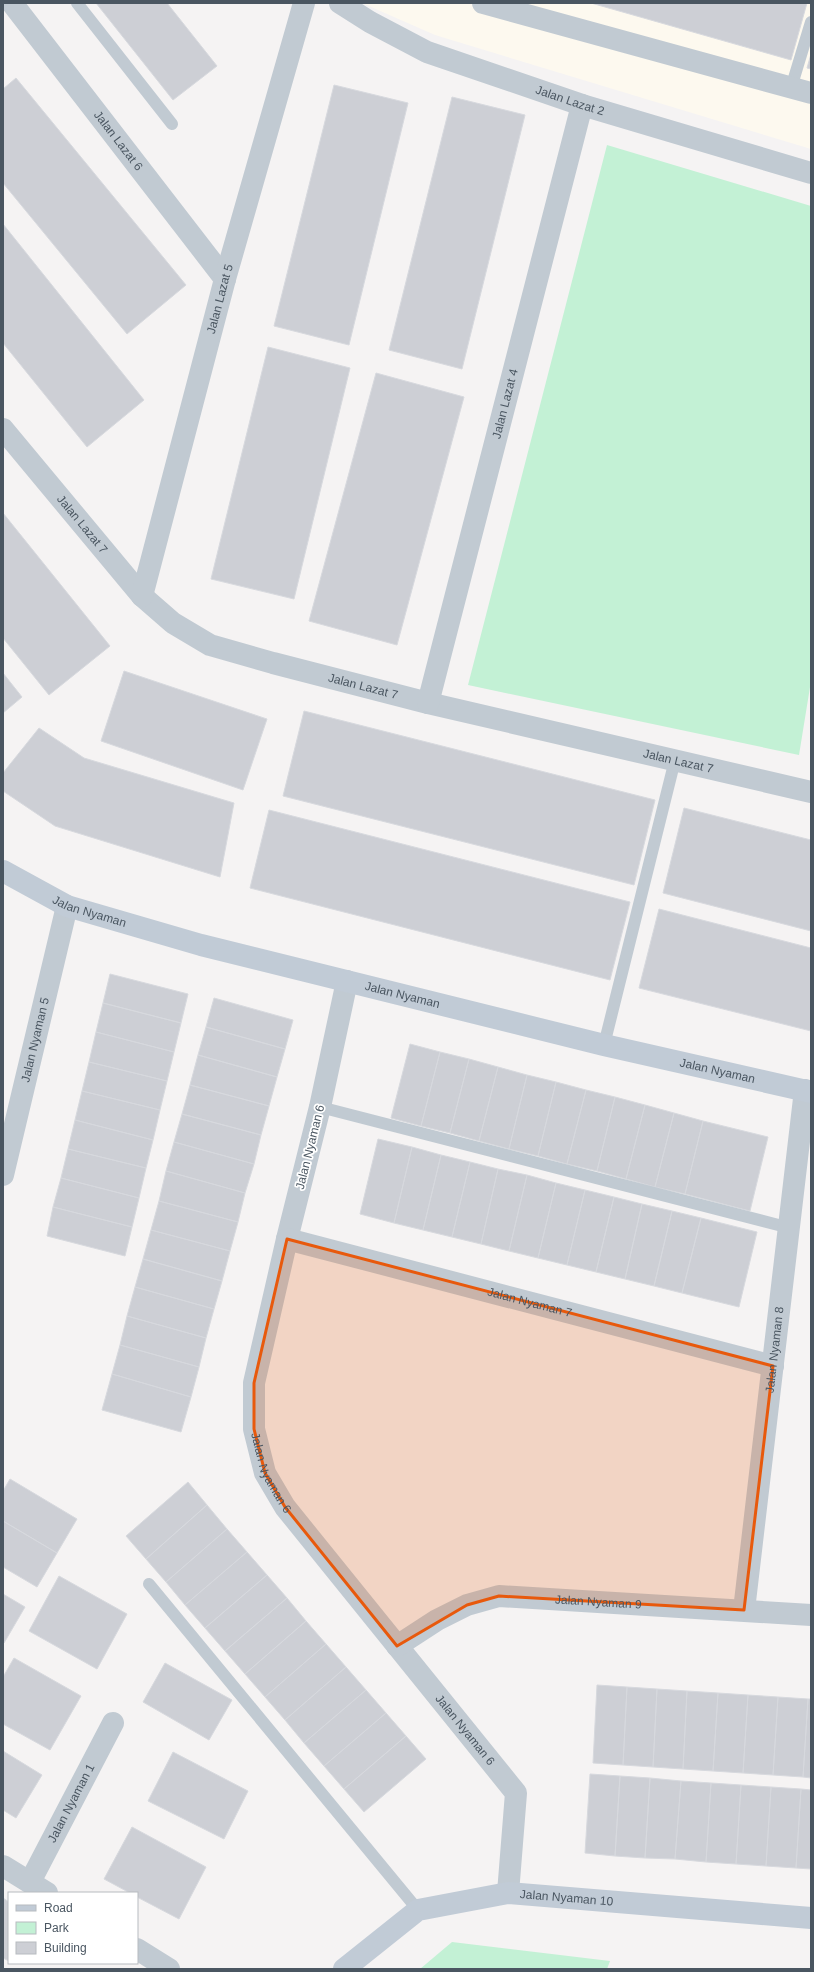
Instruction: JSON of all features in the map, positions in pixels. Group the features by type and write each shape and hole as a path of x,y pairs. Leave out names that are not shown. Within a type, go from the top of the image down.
{"street":[{"name":"Jalan Lazat 6","path":"12,3 224,279"},
{"name":"Jalan Lazat 5","path":"142,596 224,279 304,3"},
{"name":"Jalan Lazat 2","path":"340,3 370,22 427,52 582,105 811,173"},
{"path":"483,3 801,90"},
{"name":"Jalan Lazat 4","path":"428,703 582,105"},
{"name":"Jalan Lazat 7","path":"3,429 142,596 173,622 210,645 428,703 811,792"},
{"name":"Jalan Nyaman","path":"3,871 67,906 201,945 604,1045 808,1091"},
{"name":"Jalan Nyaman 5","path":"3,1175 67,906"},
{"name":"Jalan Nyaman 6","path":"347,981 320,1107 287,1239 254,1383 254,1429 265,1473 285,1507 516,1793 508,1893"},
{"name":"Jalan Nyaman 8","path":"744,1610 808,1091"},
{"name":"Jalan Nyaman 7","path":"287,1239 773,1366"},
{"name":"Jalan Nyaman 9","path":"397,1646 437,1620 467,1605 499,1596 811,1615"},
{"name":"Jalan Nyaman 1","path":"3,1866 38,1888 113,1723"},
{"name":"Jalan Nyaman 10","path":"344,1969 418,1910 508,1893 811,1918"},
{"path":"138,1950 169,1969"}],"lane":[{"path":"77,3 172,124"},
{"path":"801,90 811,22"},
{"path":"604,1045 675,760"},
{"path":"320,1107 790,1228"},
{"path":"149,1584 418,1910"}],"highlighted area":[{"path":"287,1239 773,1366 744,1610 499,1596 467,1605 397,1646 285,1507 265,1473 254,1429 254,1383"}],"shaded area":[{"path":"362,3 811,3 811,149 435,35"}],"green space":[{"path":"607,145 811,206 811,681 799,755 468,685"},
{"path":"452,1942 610,1961 607,1969 420,1969"}],"building":[{"path":"96,3 167,3 217,66 173,100"},
{"path":"591,3 807,3 791,60"},
{"path":"811,54 811,69 807,68"},
{"path":"16,78 186,285 127,334 3,183 3,89"},
{"path":"334,85 408,103 349,345 274,326"},
{"path":"452,97 525,115 462,369 389,350"},
{"path":"3,224 144,400 87,447 3,343"},
{"path":"268,347 350,368 294,599 211,579"},
{"path":"376,373 464,397 397,645 309,621"},
{"path":"3,513 110,646 49,695 3,638"},
{"path":"124,671 267,719 243,790 101,741"},
{"path":"3,673 22,697 3,713"},
{"path":"304,711 655,800 634,885 283,796"},
{"path":"39,728 84,758 234,803 220,877 55,826 3,791 3,773"},
{"path":"684,808 811,840 811,931 663,893"},
{"path":"269,810 630,902 610,980 250,888"},
{"path":"659,909 811,948 811,1031 639,988"},
{"path":"110,974 188,994 181,1023 103,1003"},
{"path":"214,998 293,1020 285,1049 206,1027"},
{"path":"103,1003 181,1023 174,1052 96,1032"},
{"path":"206,1027 285,1049 277,1077 198,1055"},
{"path":"96,1032 174,1052 167,1081 89,1062"},
{"path":"410,1044 440,1052 421,1126 391,1118"},
{"path":"440,1052 469,1059 450,1133 421,1126"},
{"path":"198,1055 277,1077 269,1106 190,1085"},
{"path":"469,1059 498,1067 479,1141 450,1133"},
{"path":"89,1062 167,1081 160,1110 82,1091"},
{"path":"498,1067 527,1075 509,1149 479,1141"},
{"path":"527,1075 556,1082 538,1156 509,1149"},
{"path":"556,1082 586,1090 567,1164 538,1156"},
{"path":"190,1085 269,1106 261,1135 182,1114"},
{"path":"586,1090 615,1097 597,1171 567,1164"},
{"path":"82,1091 160,1110 153,1140 75,1120"},
{"path":"615,1097 645,1105 626,1179 597,1171"},
{"path":"645,1105 674,1113 655,1187 626,1179"},
{"path":"674,1113 703,1121 685,1194 655,1187"},
{"path":"182,1114 261,1135 254,1164 174,1142"},
{"path":"75,1120 153,1140 146,1168 68,1149"},
{"path":"703,1121 768,1137 750,1211 685,1194"},
{"path":"378,1139 412,1147 394,1223 360,1214"},
{"path":"174,1142 254,1164 245,1193 166,1171"},
{"path":"412,1147 441,1155 423,1230 394,1223"},
{"path":"68,1149 146,1168 139,1198 61,1178"},
{"path":"441,1155 470,1162 452,1237 423,1230"},
{"path":"470,1162 498,1169 481,1244 452,1237"},
{"path":"498,1169 527,1175 509,1251 481,1244"},
{"path":"166,1171 245,1193 238,1222 159,1201"},
{"path":"527,1175 556,1183 538,1258 509,1251"},
{"path":"61,1178 139,1198 132,1227 53,1207"},
{"path":"556,1183 585,1190 567,1265 538,1258"},
{"path":"585,1190 614,1197 596,1272 567,1265"},
{"path":"614,1197 642,1204 625,1279 596,1272"},
{"path":"159,1201 238,1222 230,1251 151,1230"},
{"path":"642,1204 672,1211 654,1286 625,1279"},
{"path":"53,1207 132,1227 125,1256 47,1236"},
{"path":"672,1211 701,1218 682,1293 654,1286"},
{"path":"701,1218 757,1232 739,1307 682,1293"},
{"path":"151,1230 230,1251 222,1281 143,1259"},
{"path":"143,1259 222,1281 214,1309 135,1287"},
{"path":"135,1287 214,1309 206,1338 127,1316"},
{"path":"127,1316 206,1338 199,1367 120,1345"},
{"path":"120,1345 199,1367 191,1397 112,1374"},
{"path":"112,1374 191,1397 181,1432 102,1410"},
{"path":"10,1479 77,1519 57,1553 3,1521 3,1491"},
{"path":"188,1482 207,1505 146,1559 126,1536"},
{"path":"207,1505 227,1529 166,1582 146,1559"},
{"path":"3,1521 57,1553 37,1587 3,1567"},
{"path":"227,1529 247,1552 185,1605 166,1582"},
{"path":"247,1552 267,1575 205,1628 185,1605"},
{"path":"267,1575 287,1598 225,1651 205,1628"},
{"path":"59,1576 127,1614 97,1669 29,1631"},
{"path":"3,1594 25,1607 4,1643 3,1642"},
{"path":"287,1598 306,1621 245,1674 225,1651"},
{"path":"306,1621 326,1644 265,1697 245,1674"},
{"path":"326,1644 346,1667 285,1720 265,1697"},
{"path":"14,1658 81,1696 50,1750 3,1724 3,1677"},
{"path":"165,1663 232,1700 209,1740 143,1702"},
{"path":"346,1667 366,1690 304,1743 285,1720"},
{"path":"597,1685 627,1687 623,1765 593,1763"},
{"path":"627,1687 657,1689 653,1767 623,1765"},
{"path":"657,1689 687,1691 683,1769 653,1767"},
{"path":"366,1690 386,1713 324,1766 304,1743"},
{"path":"687,1691 718,1693 713,1771 683,1769"},
{"path":"718,1693 748,1695 743,1773 713,1771"},
{"path":"748,1695 778,1697 773,1775 743,1773"},
{"path":"778,1697 808,1699 803,1777 773,1775"},
{"path":"808,1699 811,1699 811,1778 803,1777"},
{"path":"386,1713 406,1736 344,1789 324,1766"},
{"path":"406,1736 426,1759 364,1812 344,1789"},
{"path":"3,1751 42,1775 16,1818 3,1810"},
{"path":"173,1752 248,1791 224,1839 148,1801"},
{"path":"590,1774 620,1776 615,1856 585,1853"},
{"path":"620,1776 650,1778 645,1858 615,1856"},
{"path":"650,1778 681,1781 675,1859 645,1858"},
{"path":"681,1781 711,1783 706,1862 675,1859"},
{"path":"711,1783 741,1785 736,1864 706,1862"},
{"path":"741,1785 771,1787 766,1866 736,1864"},
{"path":"771,1787 801,1789 796,1868 766,1866"},
{"path":"801,1789 811,1790 811,1869 796,1868"},
{"path":"132,1827 206,1867 179,1919 138,1898 138,1892 128,1892 104,1879"},
{"path":"3,1898 8,1901 8,1960 3,1958"}]}
